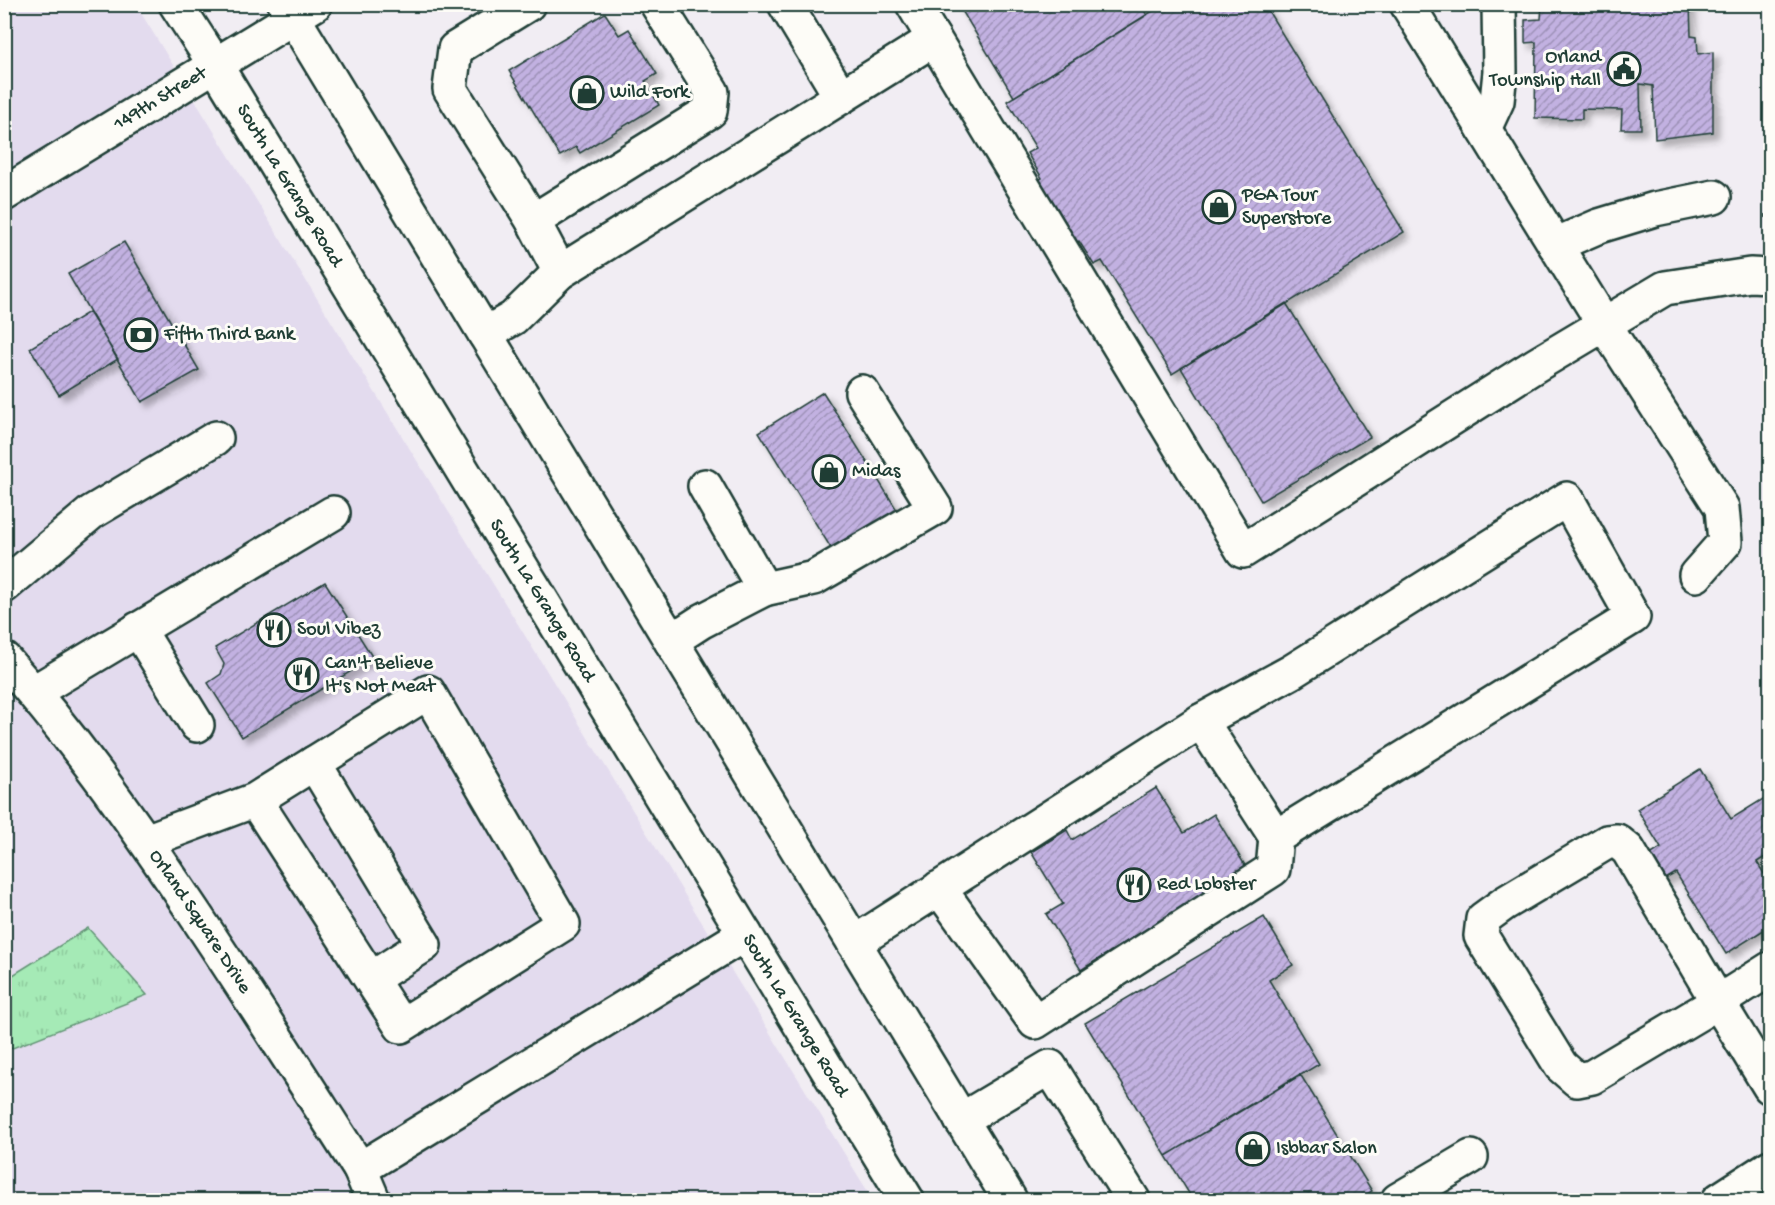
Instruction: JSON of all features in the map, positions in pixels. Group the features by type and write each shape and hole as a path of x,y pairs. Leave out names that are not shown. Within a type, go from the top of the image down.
{"main road":[{"name":"South La Grange Road","path":"176,4 907,1200"},
{"path":"528,4 455,49 450,89 532,221 560,272"},
{"path":"532,221 710,111 712,92 657,4"},
{"path":"785,4 841,97"},
{"path":"913,4 1243,551 1536,364 1665,288 1750,275 1770,276"},
{"path":"1407,4 1604,324 1722,508 1725,542 1696,575"},
{"path":"1484,129 1497,101 1500,72 1499,4"},
{"name":"149th Street","path":"4,194 216,66 298,9"},
{"path":"298,9 485,334 1010,1200"},
{"path":"485,334 513,318 560,272 934,39"},
{"path":"1555,245 1599,226 1655,209 1714,197"},
{"path":"671,641 702,621 764,588 814,578 935,508 862,392"},
{"path":"4,586 92,512 216,438"},
{"path":"705,486 764,588"},
{"path":"854,943 1201,721 1291,672 1567,499 1633,617 1276,837"},
{"path":"34,692 333,513"},
{"path":"138,629 197,725"},
{"name":"Orland Square Drive","path":"4,659 34,692 146,841 243,985 360,1169 374,1200"},
{"path":"146,841 255,800 428,692 563,924 401,1026 255,800"},
{"path":"939,888 1035,1022 1273,869 1276,837 1201,721"},
{"path":"314,763 424,945 371,979"},
{"path":"1770,969 1718,1002 1593,1077 1577,1080 1561,1066 1481,936 1483,919 1505,903 1607,842 1617,841 1628,850 1718,1002 1770,1087"},
{"path":"360,1169 745,934"},
{"path":"961,1120 1050,1067 1133,1200"},
{"path":"1398,1200 1471,1157"},
{"path":"1719,1200 1770,1167"}],"path":[{"path":"1764,216 1770,216"}],"shaded area":[{"path":"5,5 136,5 873,1200 5,1200"}],"green space":[{"path":"88,928 147,995 5,1051 5,980"}],"building":[{"path":"958,4 1140,4 1147,15 1014,97"},
{"name":"PGA Tour Superstore","path":"1164,4 1264,4 1404,232 1172,374 1102,261 1094,265 1079,241 1074,244 1035,182 1042,178 1027,153 1036,148 1007,101"},
{"name":"Orland Township Hall","path":"1542,4 1690,4 1691,36 1697,37 1698,54 1713,52 1713,132 1655,139 1653,86 1640,84 1641,129 1621,129 1622,110 1582,109 1582,119 1535,118 1536,42 1525,43 1525,20 1541,19"},
{"name":"Wild Fork","path":"605,13 619,35 629,29 657,74 645,81 659,105 580,153 576,147 560,156 509,71"},
{"name":"Fifth Third Bank","path":"124,242 199,370 142,402 68,274"},
{"path":"1286,303 1370,437 1261,501 1181,368"},
{"path":"89,312 118,359 59,395 30,348"},
{"name":"Midas","path":"823,392 899,513 834,553 759,432"},
{"path":"325,582 373,658 242,737 208,683 221,674 224,664 215,648"},
{"path":"1700,769 1731,819 1763,799 1770,812 1770,854 1757,862 1770,884 1770,926 1726,954 1676,873 1662,881 1647,857 1661,848 1637,809"},
{"name":"Red Lobster","path":"1156,788 1184,833 1214,814 1246,867 1081,970 1046,914 1063,904 1031,852 1067,830 1072,840"},
{"path":"1264,917 1293,965 1269,980 1319,1064 1166,1156 1085,1023"},
{"path":"1300,1074 1372,1191 1358,1200 1193,1200 1166,1156"}],"place":[{"name":"Orland Township Hall","path":"1624,69"},
{"name":"Wild Fork","path":"587,93"},
{"name":"PGA Tour Superstore","path":"1219,207"},
{"name":"Fifth Third Bank","path":"141,335"},
{"name":"Midas","path":"829,472"},
{"name":"Soul Vibez","path":"274,630"},
{"name":"Can't Believe It's Not Meat","path":"302,675"},
{"name":"Red Lobster","path":"1134,885"},
{"name":"Isbbar Salon","path":"1253,1149"}]}
